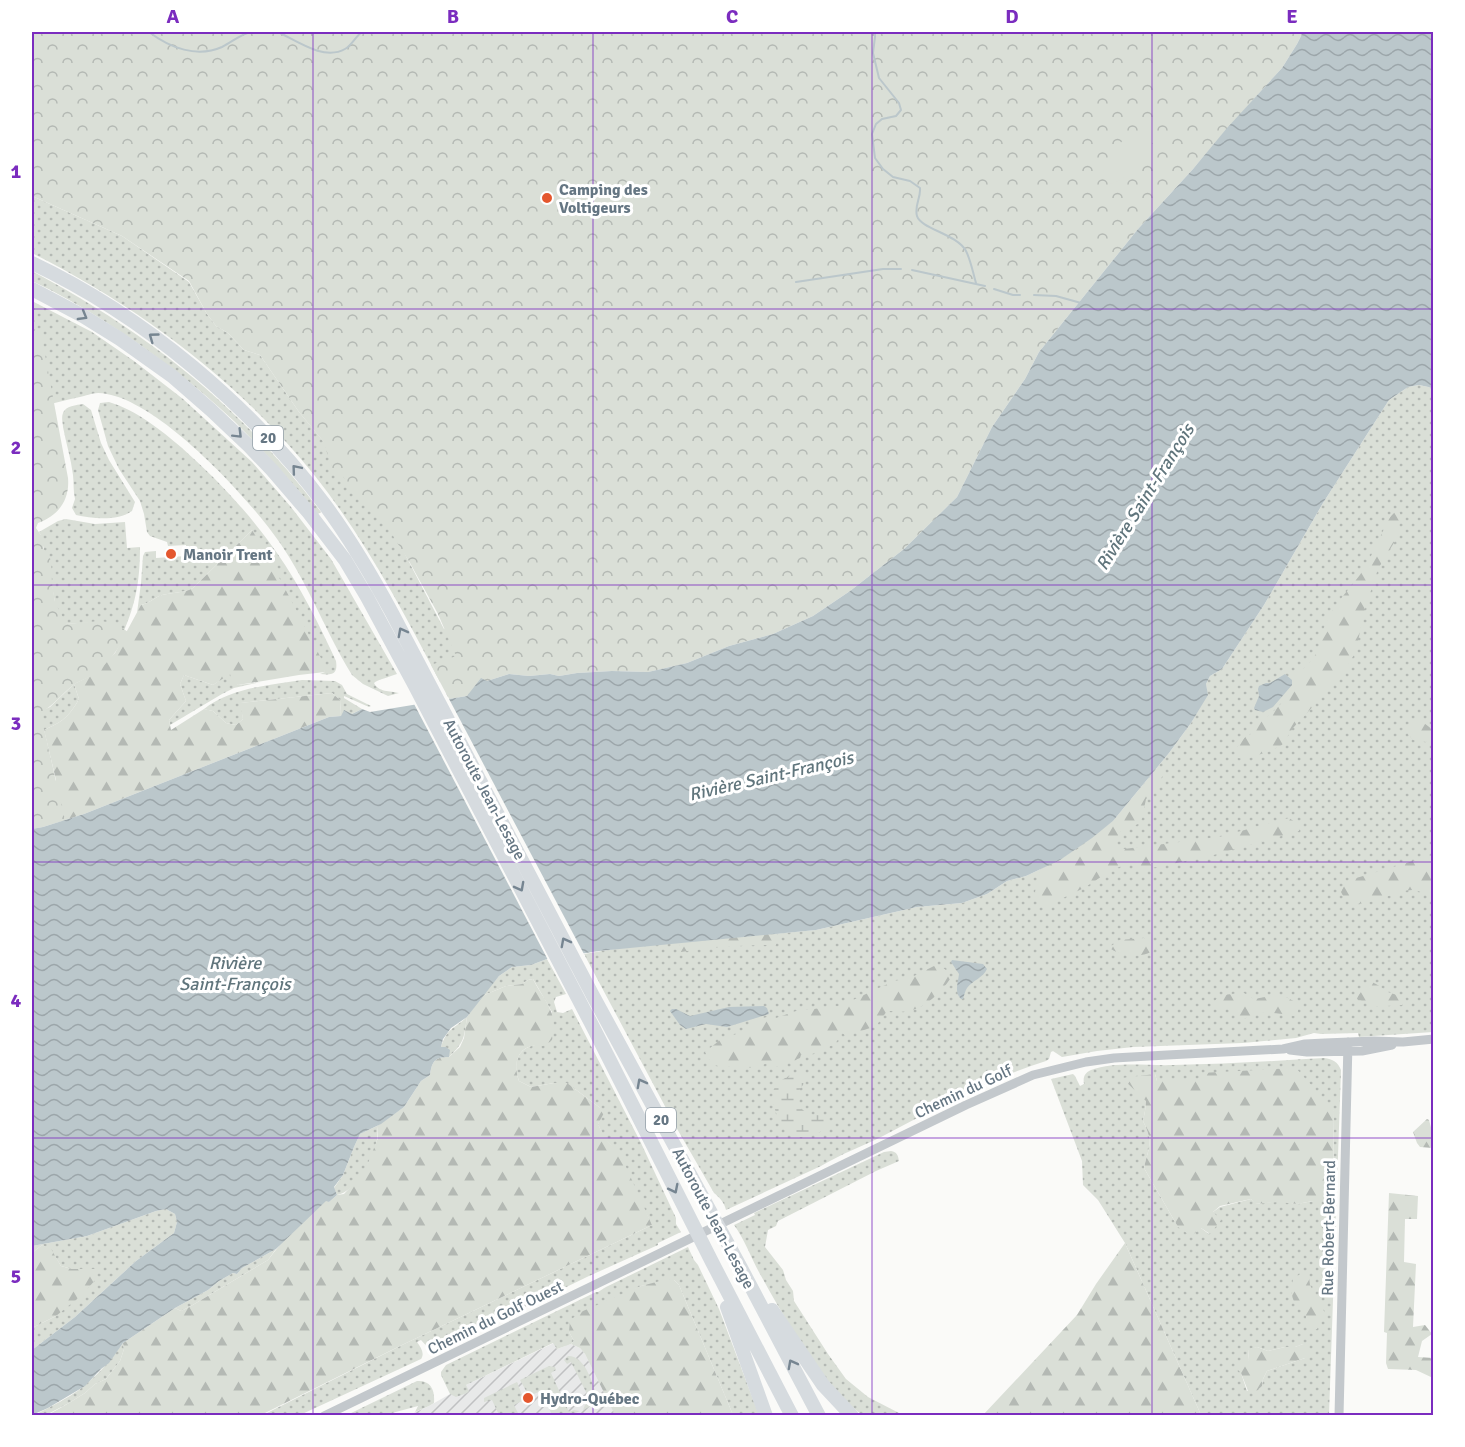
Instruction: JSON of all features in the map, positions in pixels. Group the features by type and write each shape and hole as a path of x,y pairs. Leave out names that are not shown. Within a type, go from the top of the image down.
{"highway":[{"name":"Autoroute Jean-Lesage","path":"32,263 90,294 149,334 217,388 269,440 317,495 345,534 375,583 430,684 592,994 819,1416"},
{"name":"Autoroute Jean-Lesage","path":"32,289 89,320 153,362 211,410 249,446 309,513 345,560 368,597 577,996 792,1416"},
{"path":"729,1246 814,1372 833,1397 852,1416"},
{"path":"712,1262 766,1416"}],"street":[{"name":"Chemin du Golf","path":"678,1245 975,1101 1045,1072 1114,1058 1283,1049 1305,1044 1348,1047 1374,1041 1403,1042 1434,1039"},
{"name":"Rue Robert-Bernard","path":"1339,1416 1348,1047"},
{"name":"Chemin du Golf Ouest","path":"324,1416 678,1245"}],"shaded area":[{"path":"554,1343 557,1349 571,1344 580,1348 609,1402 631,1416 407,1416 466,1385"}],"green space":[{"path":"32,32 1303,32 1282,68 1138,229 1039,352 1025,379 992,427 957,497 904,549 850,591 813,616 773,634 729,646 687,663 648,672 612,671 559,676 509,674 487,681 467,696 449,699 431,665 456,656 438,614 410,563 390,531 362,503 342,475 333,470 323,441 299,412 260,355 244,350 228,333 216,326 189,281 122,236 32,196"},
{"path":"1143,126 1157,138 1121,180 1110,184 1103,176 1104,170 1108,167 1103,163 1132,130 1136,134"},
{"path":"32,196 122,236 189,282 216,326 228,333 244,350 260,355 299,412 384,514 444,629 473,632 440,682 367,550 315,476 254,409 185,349 111,297 32,253"},
{"path":"32,271 115,320 190,375 258,438 321,512 318,514 257,444 198,389 123,333 70,300 32,281"},
{"path":"32,301 92,332 134,361 183,399 252,462 291,507 331,559 397,674 374,683 385,691 399,693 388,696 363,684 352,675 300,575 280,543 224,476 172,429 146,411 121,398 98,393 40,407 32,398"},
{"path":"32,328 41,333 68,478 65,500 57,511 38,523 36,528 43,538 43,548 51,560 55,602 66,624 100,621 115,623 128,632 104,666 93,675 74,684 40,713 65,820 32,829"},
{"path":"1419,385 1433,388 1433,1032 1359,1037 1358,1033 1314,1033 1296,1038 1243,1043 1133,1047 1062,1057 1053,1051 1046,1061 983,1085 883,1136 726,1210 676,1127 584,954 620,948 816,930 917,907 962,903 987,894 1007,881 1026,876 1060,860 1113,821 1169,753 1191,723 1207,695 1206,684 1210,676 1222,669 1264,605 1323,503 1389,400 1408,387"},
{"path":"109,402 138,415 174,441 256,524 309,606 336,661 335,672 320,674 325,672 252,530 193,588 159,596 141,605 137,613 145,552 156,551 156,558 186,556 186,545 168,546 167,542 150,536 147,532 140,501 119,469 108,446 98,410 100,403"},
{"path":"83,404 91,410 109,460 135,502 132,511 126,514 113,518 90,517 76,515 72,508 75,499 73,475 62,417 66,409"},
{"path":"1395,512 1400,513 1400,521 1395,541 1378,569 1364,612 1356,651 1343,674 1293,728 1282,745 1246,759 1238,758 1234,751 1246,736 1250,735 1255,726 1283,701 1290,689 1292,676 1307,665 1316,654 1324,627 1332,612 1364,569 1389,518"},
{"path":"66,519 95,524 125,522 127,548 140,547 136,595 120,640 100,622 65,624 32,579 55,602 39,532"},
{"path":"252,530 323,662 325,672 238,685 232,681 230,674 213,685 184,675 180,684 186,701 169,720 171,730 204,709 213,711 226,723 236,725 243,719 240,703 332,693 340,700 341,716 329,717 84,814 32,829 56,780 44,730 65,718 79,699 74,684 90,676 115,653 141,605 159,596 193,588"},
{"path":"230,673 238,685 261,682 234,688 170,725 169,720 186,701 180,684 184,675 213,685"},
{"path":"302,680 335,681 342,685 347,694 371,706 344,696 362,709 341,716 340,700 332,693 241,703 243,719 236,725 226,723 213,711 204,709 238,692"},
{"path":"74,684 79,699 68,715 44,730 54,773 32,715 50,707"},
{"path":"1420,718 1433,730 1433,740 1426,742 1413,740 1408,734 1407,725"},
{"path":"1156,769 1163,774 1158,787 1146,799 1142,818 1138,824 1120,832 1113,844 1116,848 1124,849 1219,837 1289,818 1298,824 1299,831 1210,856 1142,870 1132,863 1113,869 1084,888 1044,907 1035,892 1040,869 1098,835 1125,808"},
{"path":"1433,855 1433,900 1421,892 1412,890 1356,904 1350,903 1341,892 1343,887 1353,879"},
{"path":"777,933 776,945 751,945 681,952 679,943"},
{"path":"1144,938 1153,945 1154,950 1144,955 1132,956 1111,949 1111,946 1120,940"},
{"path":"547,959 566,994 556,997 554,1002 557,1012 563,1013 572,1009 641,1143 681,1232 434,1351 430,1350 421,1340 417,1342 423,1353 421,1359 300,1415 261,1416 402,1345 652,1225 613,1147 604,1138 598,1124 603,1113 599,1107 575,1089 554,1083 531,1087 519,1081 516,1069 518,1058 524,1050 535,1045 552,1012 533,979 522,984 506,986 482,996 499,976 512,967 531,965"},
{"path":"934,966 945,969 950,979 928,1002 909,1011 887,1011 876,1026 846,1036 840,1031 835,1044 810,1055 801,1055 800,1058 780,1066 770,1067 767,1063 756,1068 718,1066 712,1064 705,1052 720,1040 747,1030 752,1021 771,1016 776,1018 796,1011 840,1006 894,981 910,978"},
{"path":"533,979 552,1014 552,1040 543,1046 528,1047 523,1050 516,1067 519,1081 531,1087 567,1083 599,1107 604,1113 598,1124 608,1142 618,1149 652,1225 261,1415 46,1416 106,1379 120,1361 124,1349 123,1343 175,1308 181,1311 191,1306 268,1260 288,1236 326,1200 329,1202 337,1195 344,1194 368,1163 378,1138 377,1126 404,1107 421,1081 430,1075 435,1061 449,1057 460,1047 464,1038 467,1017 482,996 506,986 522,984"},
{"path":"1371,982 1406,1000 1402,1005 1370,1007 1369,1004 1357,999"},
{"path":"1244,993 1254,999 1271,996 1288,998 1297,1003 1298,1011 1294,1016 1264,1013 1241,1019 1232,1008 1217,1007 1214,1002 1223,995"},
{"path":"467,1017 463,1039 449,1057 441,1047 443,1041 451,1029"},
{"path":"1324,1058 1337,1063 1341,1070 1329,1415 1201,1415 1125,1243 1098,1200 1083,1185 1082,1161 1051,1079 1073,1074 1080,1086 1084,1084 1084,1076 1089,1071 1101,1067","holes":["1201,1073 1334,1111 1333,1188 1330,1196 1325,1200 1297,1204 1279,1201 1256,1204 1251,1199 1220,1207 1213,1212 1209,1234 1201,1228 1178,1227 1144,1168 1149,1140 1143,1121 1146,1101 1155,1074 1157,1081 1201,1081","1303,1344 1305,1358 1267,1371 1262,1386 1247,1391 1241,1373 1249,1360 1248,1350 1257,1347 1268,1351"]},
{"path":"1296,1068 1334,1111 1333,1188 1330,1196 1325,1201 1297,1204 1279,1202 1255,1204 1251,1199 1220,1206 1213,1212 1221,1220 1210,1234 1201,1228 1191,1236 1178,1227 1144,1168 1150,1144 1143,1121 1146,1101 1122,1078 1155,1074 1157,1081 1200,1081 1201,1073"},
{"path":"801,1073 805,1083 798,1094 799,1106 813,1115 826,1116 829,1124 817,1133 806,1137 796,1137 787,1132 779,1121 774,1107 773,1094 774,1089 782,1080"},
{"path":"1427,1119 1433,1135 1433,1148 1420,1147 1413,1132"},
{"path":"377,1126 375,1147 368,1165 351,1188 337,1195 334,1188 343,1175 360,1134"},
{"path":"891,1151 897,1154 899,1161 778,1221 776,1226 768,1230 765,1247 783,1270 793,1291 794,1301 846,1379 868,1397 899,1413 911,1415 862,1415 832,1387 793,1332 734,1225 755,1215 754,1213 884,1152"},
{"path":"1389,1193 1418,1196 1417,1219 1405,1219 1404,1262 1416,1264 1413,1327 1425,1325 1432,1334 1422,1341 1418,1357 1433,1358 1433,1378 1416,1370 1388,1369 1386,1363 1387,1333 1384,1332"},
{"path":"166,1209 175,1214 177,1222 174,1233 136,1261 75,1317 32,1350 32,1328 56,1316 95,1269 72,1269 61,1266 51,1250 42,1245 32,1253 32,1246 87,1236"},
{"path":"1125,1243 1201,1415 983,1415 1077,1315"},
{"path":"42,1245 51,1249 61,1266 72,1269 95,1269 96,1279 83,1294 56,1316 32,1328 32,1253"},
{"path":"688,1247 719,1309 759,1415 733,1415 679,1285 674,1280 641,1286 628,1293 569,1332 574,1341 571,1344 557,1349 553,1343 466,1385 469,1391 467,1393 456,1397 450,1394 441,1375 446,1365"},
{"path":"276,1249 268,1260 191,1306 181,1311 175,1308 233,1273 237,1274 242,1268"},
{"path":"1303,1272 1309,1277 1310,1285 1325,1313 1317,1329 1309,1332 1306,1315 1295,1303 1292,1295 1293,1279"},
{"path":"668,1279 674,1280 679,1285 733,1415 615,1415 585,1354 580,1348 571,1344 574,1341 569,1332 570,1320 583,1311 641,1286"},
{"path":"123,1343 124,1349 120,1361 106,1379 46,1415 33,1416 80,1389 101,1370"},
{"path":"1303,1344 1309,1353 1305,1358 1267,1371 1262,1386 1255,1392 1248,1391 1237,1369 1239,1364 1249,1360 1248,1349 1257,1347 1268,1351"},
{"path":"568,1356 575,1357 585,1367 599,1402 583,1410 585,1405 591,1402 571,1362 567,1364 564,1360"},
{"path":"549,1366 555,1367 556,1370 551,1373 569,1412 580,1411 571,1415 552,1415 541,1391 529,1396 520,1380"},
{"path":"417,1381 429,1384 434,1394 434,1403 415,1412 418,1406 392,1413 393,1415 345,1416"},
{"path":"517,1382 524,1400 514,1405 519,1415 499,1415 492,1400 484,1402 484,1398"}],"water":[{"name":"Rivière Saint-François","path":"1303,32 1433,32 1433,388 1419,385 1408,387 1389,400 1323,503 1264,605 1222,669 1210,676 1206,684 1208,695 1191,723 1113,821 1060,860 1026,876 1007,881 987,894 962,903 917,907 816,930 599,951 512,967 499,976 467,1017 451,1028 443,1039 441,1047 450,1050 449,1057 435,1061 430,1075 421,1081 404,1107 381,1124 360,1134 343,1175 334,1187 337,1195 329,1202 326,1201 276,1249 242,1268 237,1274 233,1273 175,1308 123,1343 109,1363 85,1386 32,1415 32,1350 75,1317 136,1261 174,1233 177,1222 175,1214 166,1209 87,1236 32,1246 32,829 84,814 329,717 341,716 344,710 352,714 362,709 370,712 467,696 481,678 487,681 509,674 559,676 612,671 648,672 687,663 729,646 773,634 813,616 850,591 904,549 957,497 992,427 1025,379 1039,352 1138,229 1282,68"},
{"path":"1285,674 1292,680 1292,685 1273,707 1263,712 1255,710 1259,686 1270,683"},
{"path":"952,960 983,964 987,969 967,988 963,999 958,993 959,974"},
{"path":"764,1006 769,1014 727,1027 706,1024 686,1029 680,1025 670,1011 676,1009 690,1016 729,1007"}],"pier":[{"path":"448,697 585,956 549,962 413,702"}],"waterway":[{"path":"149,32 175,47 203,52 222,47 251,32"},
{"path":"278,32 311,48 328,53 345,49 362,32"},
{"path":"875,32 873,53 879,78 899,103 901,110 896,116 882,119 876,124 872,134 875,158 893,177 910,181 920,188 917,216 925,225 961,245 968,255 976,283"},
{"path":"796,282 883,269 901,269"},
{"path":"912,270 985,286"},
{"path":"994,289 1020,295"},
{"path":"1034,295 1056,296 1081,303"}],"place":[{"name":"Camping des Voltigeurs","path":"547,198"},
{"name":"Manoir Trent","path":"171,554"},
{"name":"Hydro-Québec","path":"528,1398"}]}
